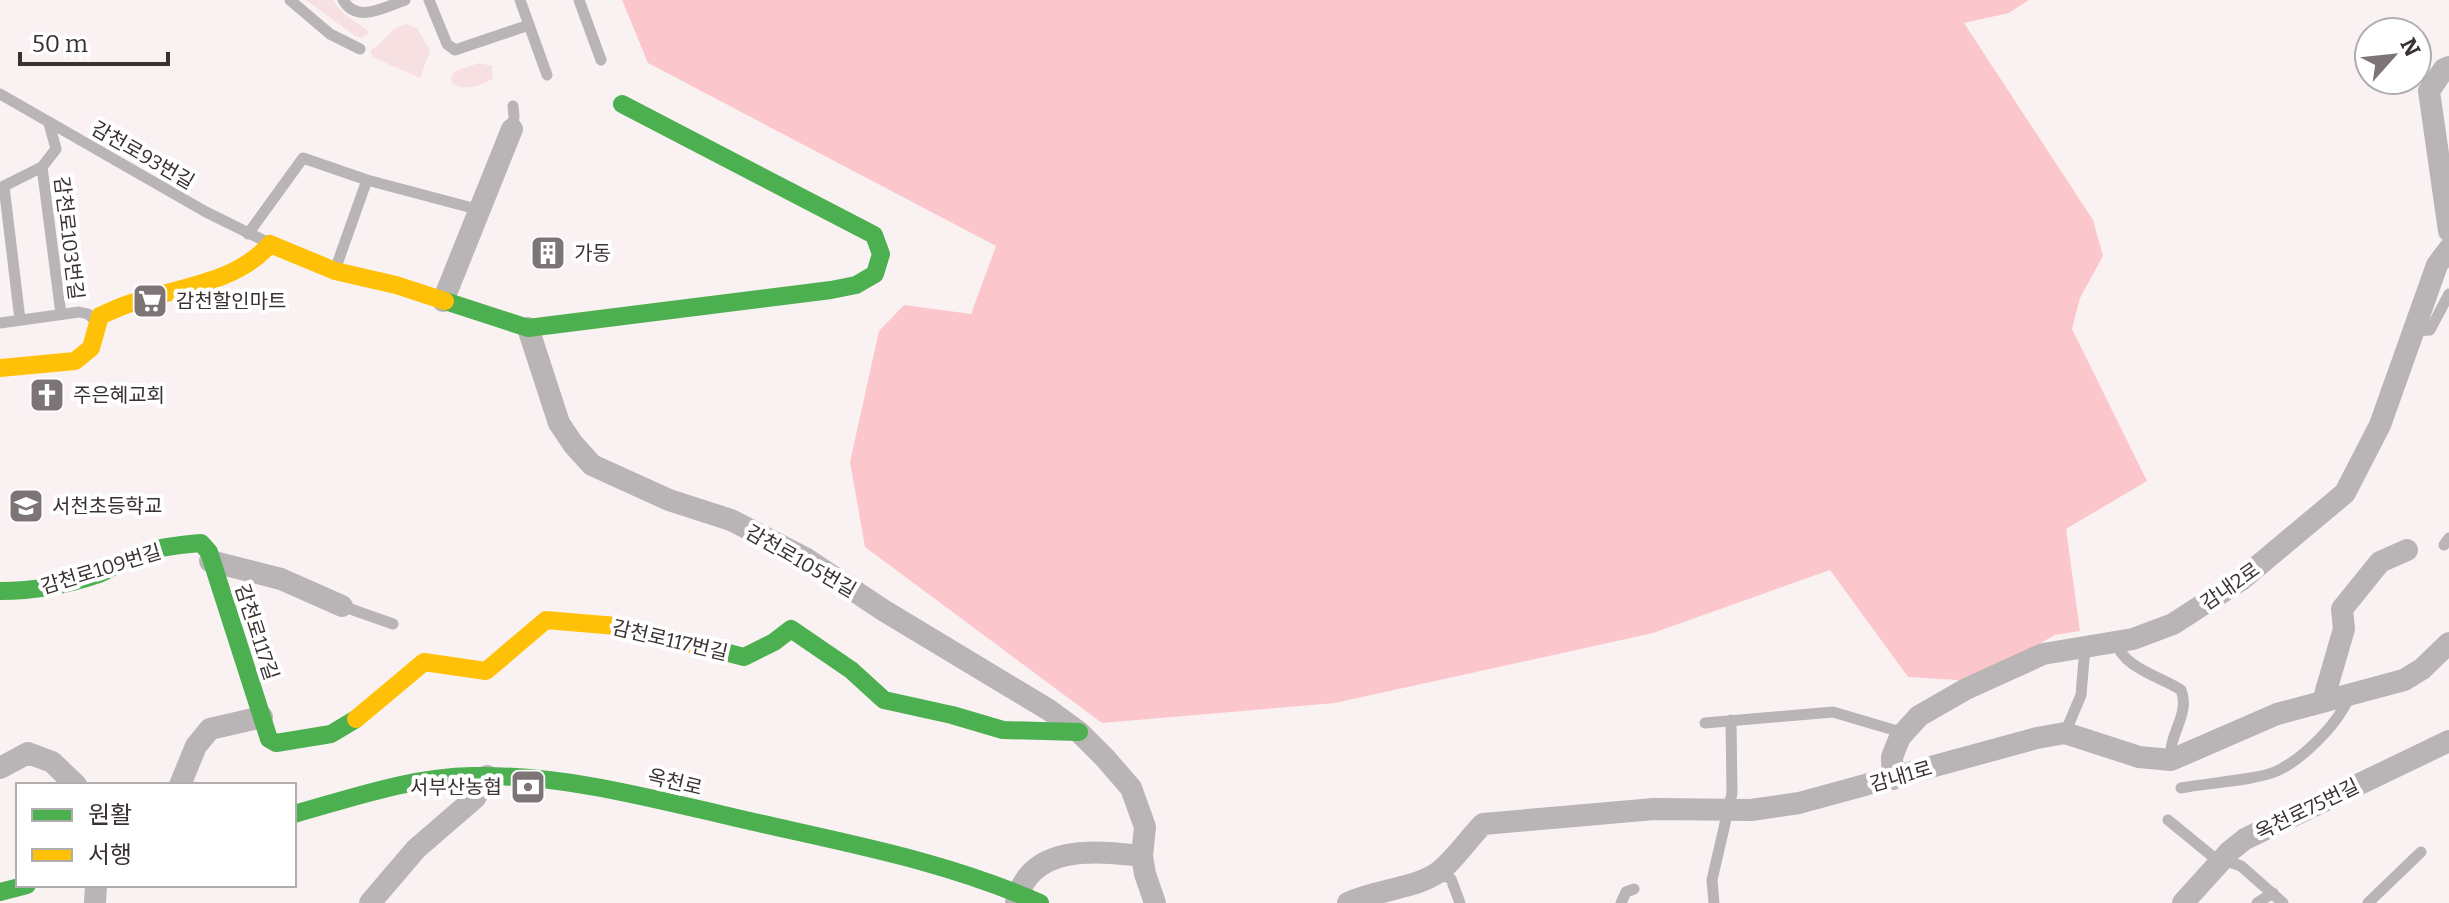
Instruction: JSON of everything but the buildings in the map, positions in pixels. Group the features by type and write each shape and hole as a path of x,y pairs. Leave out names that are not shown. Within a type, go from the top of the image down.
{"street":[{"path":"2449,67 2444,69 2429,91 2449,231"},
{"path":"0,368 75,361 91,348 100,316 117,307 210,281 259,257 270,244 335,271 396,285 528,328 831,290 856,285 875,274 881,254 874,235 622,104"},
{"path":"443,301 512,129"},
{"name":"감내2로","path":"1904,733 1919,716 2008,668 2043,654 2133,639 2173,624 2230,588 2345,493 2380,425 2437,265 2449,249"},
{"name":"감천로105번길","path":"528,328 559,423 592,465 669,500 731,520 805,558 883,610 1049,710 1079,732 1131,788 1145,827 1142,856"},
{"name":"감천로109번길","path":"0,591 24,592 65,582 114,568 130,557 180,545 281,579 342,606"},
{"path":"2323,701 2344,629 2342,609 2380,562 2407,550"},
{"name":"감천로117길","path":"206,552 262,717"},
{"name":"감천로117번길","path":"262,717 269,739 276,743 331,734 362,716 424,662 486,671 546,620 616,626 744,657 774,642 791,629 851,670 884,700 1003,730 1079,732"},
{"path":"2171,760 2277,714 2404,680 2422,669 2449,643"},
{"path":"181,783 196,746 210,729 262,717"},
{"path":"1893,779 1892,757 1904,733"},
{"name":"감내1로","path":"1348,903 1369,893 1424,880 1437,873 1483,824 1654,809 1751,810 1799,803 2065,733 2139,757 2171,760"},
{"name":"옥천로75번길","path":"2183,903 2245,839 2449,741"},
{"path":"0,768 28,753 52,762 74,783"},
{"path":"370,903 416,849 475,798 487,776"},
{"name":"옥천로","path":"296,813 423,781 516,776 602,788 932,862 1017,898 1040,903"},
{"path":"1017,898 1023,882 1038,866 1065,855 1092,851 1142,856 1155,903"}],"lane":[{"path":"290,0 330,34 360,49"},
{"path":"343,0 351,10 361,13 405,0"},
{"path":"429,0 447,44 455,50 529,25"},
{"path":"520,0 547,75"},
{"path":"579,0 601,60"},
{"name":"감천로93번길","path":"0,94 270,244"},
{"path":"512,129 513,106"},
{"name":"감천로103번길","path":"20,320 4,186 42,167 56,149 49,123"},
{"path":"248,234 303,158 367,180 480,210"},
{"name":"감천로103번길","path":"42,167 61,314"},
{"path":"335,271 367,180"},
{"path":"2413,331 2430,330 2449,294"},
{"name":"감천로103번길","path":"0,323 82,312 98,323"},
{"name":"감천로109번길","path":"342,606 393,624"},
{"path":"2116,642 2130,662 2181,690 2183,713 2169,750 2171,760"},
{"path":"2065,733 2081,695 2085,647"},
{"path":"2181,788 2280,769 2310,748 2329,728 2347,704 2350,693"},
{"path":"1705,723 1833,712 1904,733"},
{"path":"1714,903 1712,880 1732,793 1731,720"},
{"path":"2168,820 2212,856 2241,866 2283,903"},
{"path":"2368,903 2421,852"},
{"path":"1437,873 1451,879 1460,903"},
{"path":"1621,903 1626,892 1634,889"},
{"path":"2257,903 2273,893"}],"shaded area":[{"path":"306,0 333,0 368,34 362,38 355,36"},
{"path":"622,0 2029,0 2009,13 1964,23 2093,220 2103,256 2080,298 2072,329 2147,481 2066,529 2080,631 2055,635 1974,681 1908,677 1830,570 1653,633 1335,703 1102,723 865,547 850,462 879,331 904,305 971,314 996,246 648,63"},
{"path":"407,24 417,28 430,51 420,78 372,57 371,50 396,28"},
{"path":"479,63 492,66 493,78 472,87 452,83 451,77 455,71"}],"traffic: fast":[{"path":"445,301 528,328 831,290 856,285 875,274 881,254 874,235 622,104"},
{"path":"0,591 38,589 75,581 103,572 145,552 201,543 209,552 269,739 276,743 331,734 356,719"},
{"path":"713,649 744,657 774,642 791,629 851,670 884,700 1003,730 1079,732"},
{"path":"296,813 382,789 427,780 472,776 543,779 649,798 899,855 970,876 1040,903"},
{"path":"0,892 19,887"}],"traffic: slow":[{"path":"0,368 75,361 91,348 100,316 131,303 225,275 257,257 270,244 335,271 396,285 445,301"},
{"path":"356,719 424,662 486,671 546,620 616,626 713,649"}],"place":[{"name":"가동","path":"548,253"},
{"name":"감천할인마트","path":"150,301"},
{"name":"주은혜교회","path":"47,395"},
{"name":"서천초등학교","path":"26,506"},
{"name":"서부산농협","path":"528,787"}]}
